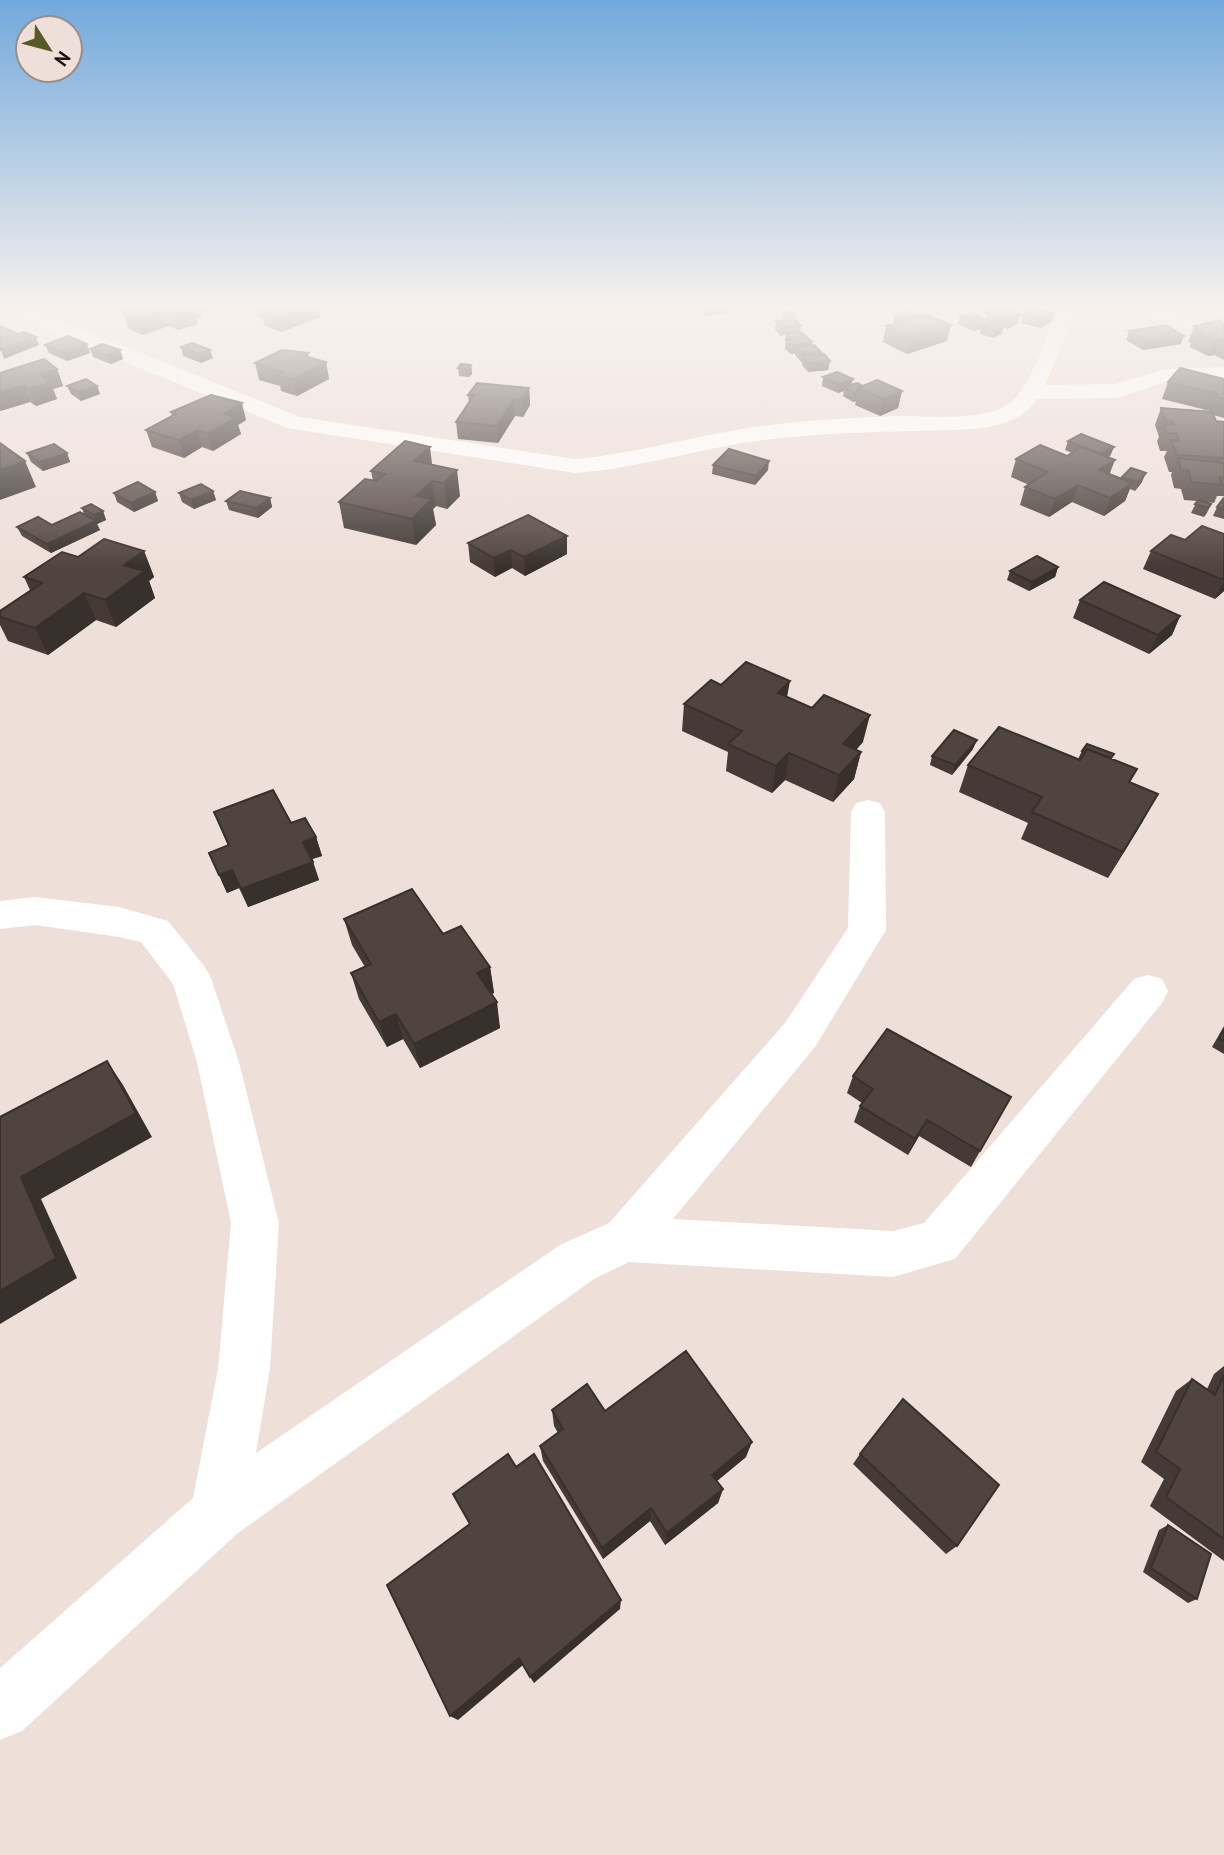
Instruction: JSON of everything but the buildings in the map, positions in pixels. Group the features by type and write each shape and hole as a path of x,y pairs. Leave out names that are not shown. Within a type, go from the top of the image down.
{"street":[{"path":"224,395 295,423 575,466 602,464 743,436 796,430 886,423 990,420 1018,407 1028,395"},
{"path":"0,1709 218,1513 577,1262 626,1239 800,1035 867,930 868,812"},
{"path":"0,915 35,911 119,922 154,931 191,978 218,1062 254,1223 244,1369 218,1513"},
{"path":"626,1239 893,1254 938,1244 1148,991"}]}
